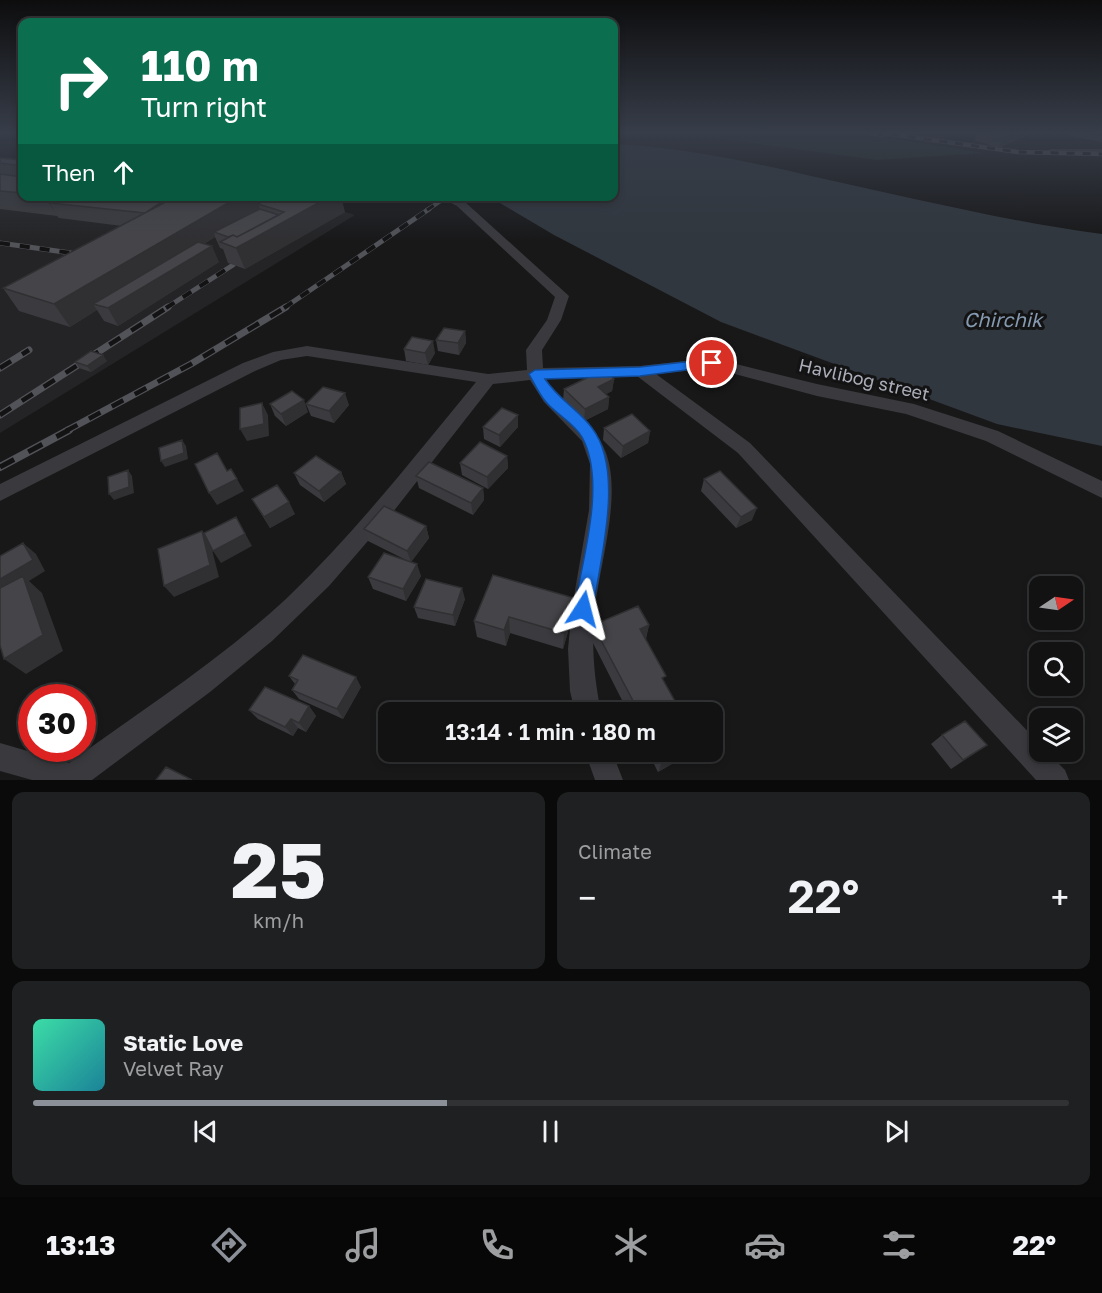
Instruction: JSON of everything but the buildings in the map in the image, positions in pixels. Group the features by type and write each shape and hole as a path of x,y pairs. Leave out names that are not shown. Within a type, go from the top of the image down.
{"street":[{"path":"454,201 461,204 562,296 554,321 534,350 535,374 549,397 587,432 597,454 601,484 599,515 579,632 582,694 585,702"},
{"name":"Hаvlibog street","path":"0,493 249,367 278,356 307,351 488,379 535,374 640,371 712,363 817,390 908,408 992,436 1102,490"},
{"path":"640,371 744,448 1055,780"},
{"path":"0,757 73,779 261,636 321,579 488,379"},
{"path":"603,762 609,780"}],"shaded area":[{"path":"0,172 18,192 18,201 310,201 355,215 0,433"}],"water":[{"name":"Chirchik","path":"618,168 777,168 992,215 1102,234 1102,446 997,424 721,322 554,235 497,201 618,201"}],"railway":[{"path":"427,210 440,201"},
{"path":"284,308 429,209"},
{"path":"0,243 71,253"},
{"path":"166,308 233,265"},
{"path":"0,415 168,307"},
{"path":"66,431 191,364 286,307"},
{"path":"0,368 29,350"},
{"path":"0,467 69,430"}],"route":[{"path":"583,609 599,515 601,484 597,454 587,432 549,397 535,374 640,371 712,363"}]}
